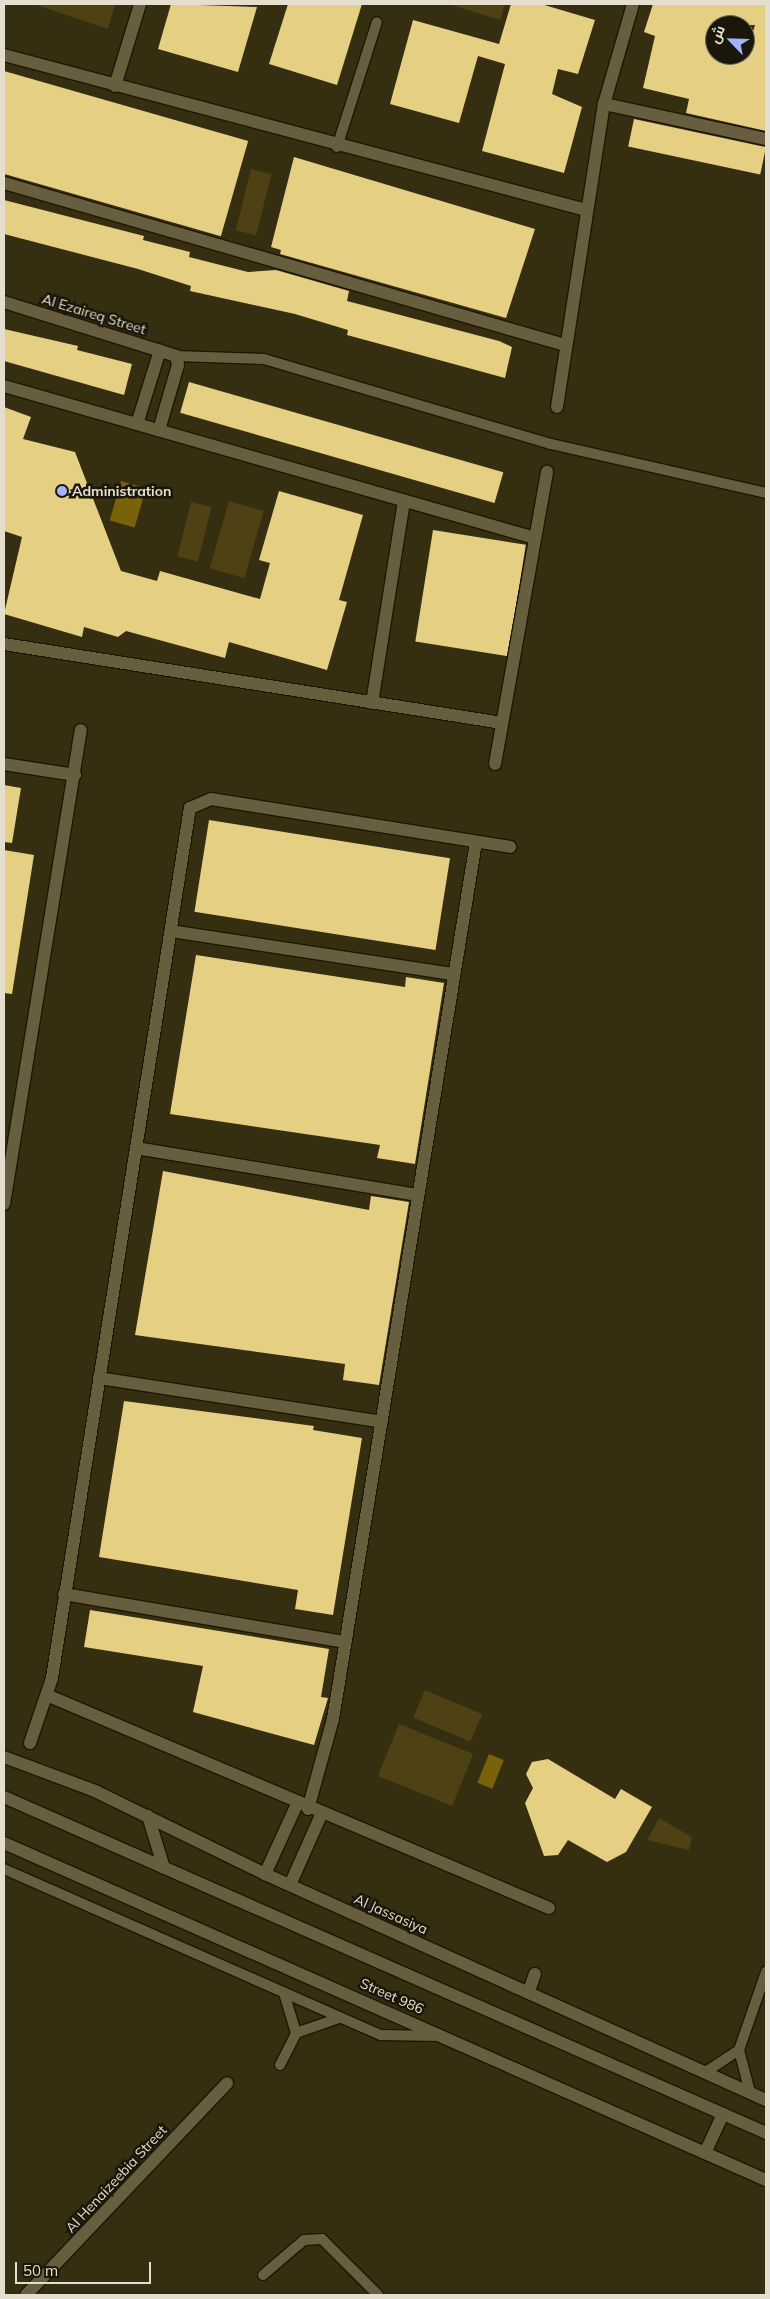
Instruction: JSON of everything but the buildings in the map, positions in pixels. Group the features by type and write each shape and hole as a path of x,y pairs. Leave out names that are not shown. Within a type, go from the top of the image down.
{"street":[{"path":"115,86 140,4"},
{"path":"557,406 604,104 633,4"},
{"path":"4,55 337,147 586,210"},
{"path":"604,104 766,139"},
{"path":"4,183 565,345"},
{"name":"Al Ezaireq Street","path":"4,302 176,356"},
{"path":"137,424 160,350"},
{"path":"159,430 178,366 176,356"},
{"path":"4,386 535,538"},
{"path":"495,764 547,472"},
{"path":"372,703 404,501"},
{"path":"4,644 502,723"},
{"path":"4,1204 6,1172 75,775 81,730"},
{"path":"4,764 75,775"},
{"path":"30,1743 48,1696 190,808 199,800 510,847"},
{"path":"264,1874 302,1807 332,1719 476,842"},
{"path":"171,931 453,974"},
{"path":"136,1148 418,1195"},
{"path":"99,1378 382,1422"},
{"path":"64,1594 344,1642"},
{"path":"48,1696 302,1807 549,1908"},
{"name":"Al Jassasiya","path":"4,1757 148,1816 264,1874 529,1991 766,2100"},
{"name":"Street 986","path":"4,1797 766,2133"},
{"path":"290,1885 321,1815"},
{"path":"148,1816 164,1868"},
{"name":"Street 986","path":"4,1843 444,2035 766,2180"},
{"path":"529,1991 535,1974"},
{"name":"Al Henaizeebia Street","path":"26,2295 227,2083"},
{"path":"706,2153 723,2114"}],"lane":[{"path":"337,147 377,22"},
{"path":"176,356 264,360 551,444 766,493"},
{"path":"4,1869 341,2018 391,2037 444,2035"},
{"path":"750,2092 739,2050 766,1972"},
{"path":"284,1993 296,2033"},
{"path":"280,2065 296,2033 317,2022 341,2018"},
{"path":"704,2073 739,2050"},
{"path":"263,2275 304,2240 322,2239 378,2295"}],"shaded area":[{"path":"34,4 115,4 108,29"},
{"path":"449,4 505,4 500,20"},
{"path":"251,169 271,174 256,235 236,230"},
{"path":"121,481 146,488 135,528 110,520"},
{"path":"229,501 264,511 244,578 210,568"},
{"path":"191,502 211,507 198,561 177,556"},
{"path":"425,1690 482,1714 470,1742 413,1718"},
{"path":"399,1724 473,1754 452,1806 378,1776"},
{"path":"489,1754 504,1760 492,1789 477,1783"},
{"path":"659,1818 692,1837 689,1850 647,1840"}],"place":[{"name":"Administration","path":"62,491"}]}
